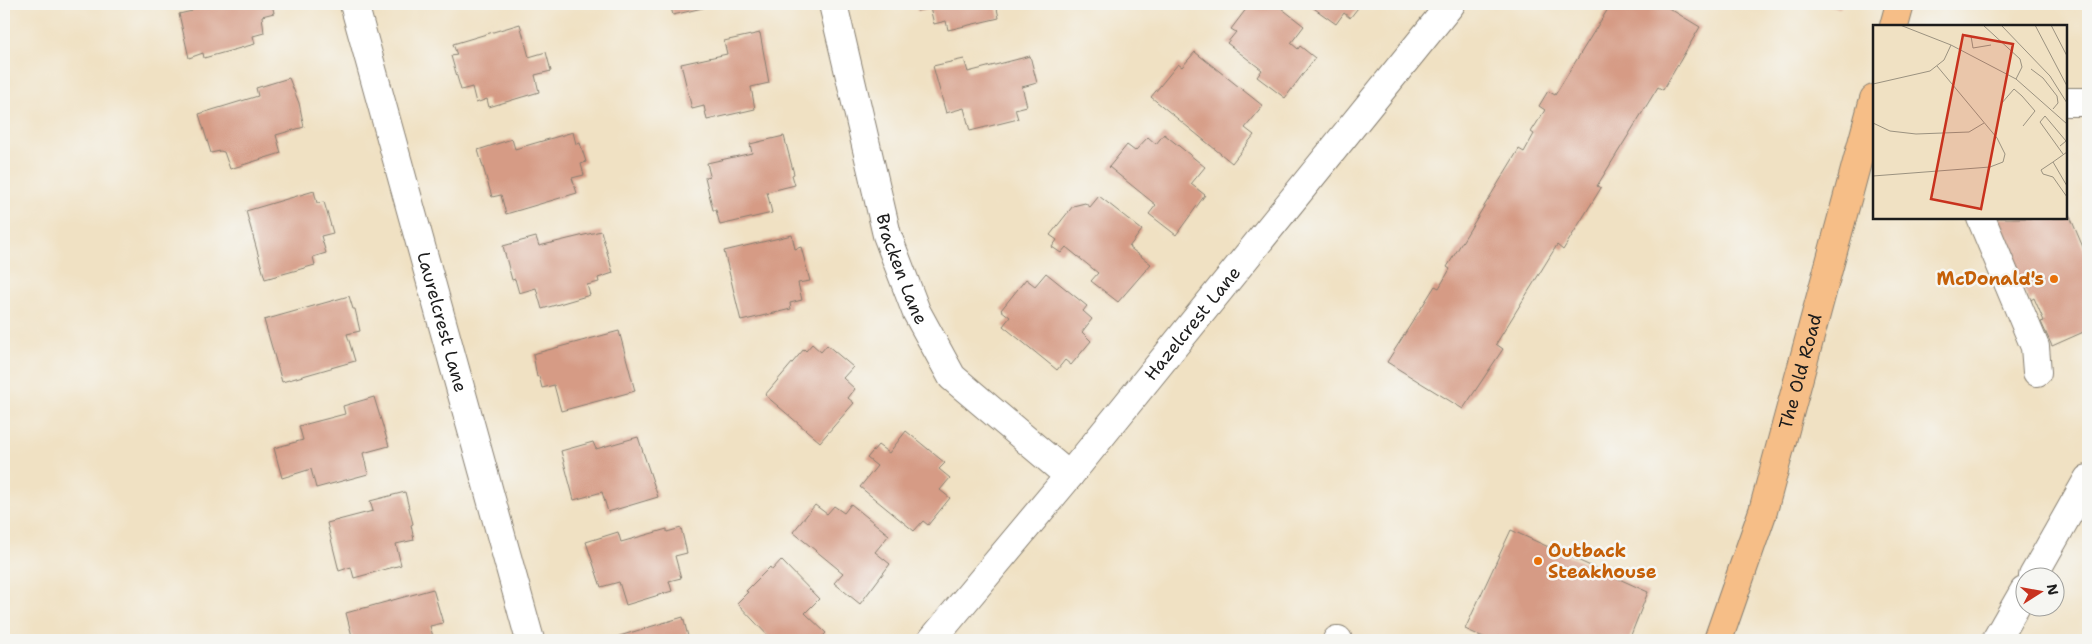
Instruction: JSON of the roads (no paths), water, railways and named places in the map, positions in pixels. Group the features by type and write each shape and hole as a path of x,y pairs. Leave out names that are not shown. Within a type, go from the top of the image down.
{"main road":[{"path":"1894,25 1900,4"},
{"name":"The Old Road","path":"1718,640 1763,511 1873,103"}],"street":[{"name":"Laurelcrest Lane","path":"354,4 530,640"},
{"name":"Bracken Lane","path":"834,4 887,235 916,311 952,377 1069,476"},
{"name":"Hazelcrest Lane","path":"932,640 1069,476 1451,4"},
{"path":"2067,102 2088,102"},
{"path":"1981,219 2035,347 2037,372"},
{"path":"2039,566 2088,478"},
{"path":"1996,640 2014,608"}],"place":[{"name":"McDonald's","path":"2054,279"},
{"name":"Outback Steakhouse","path":"1538,561"}]}
